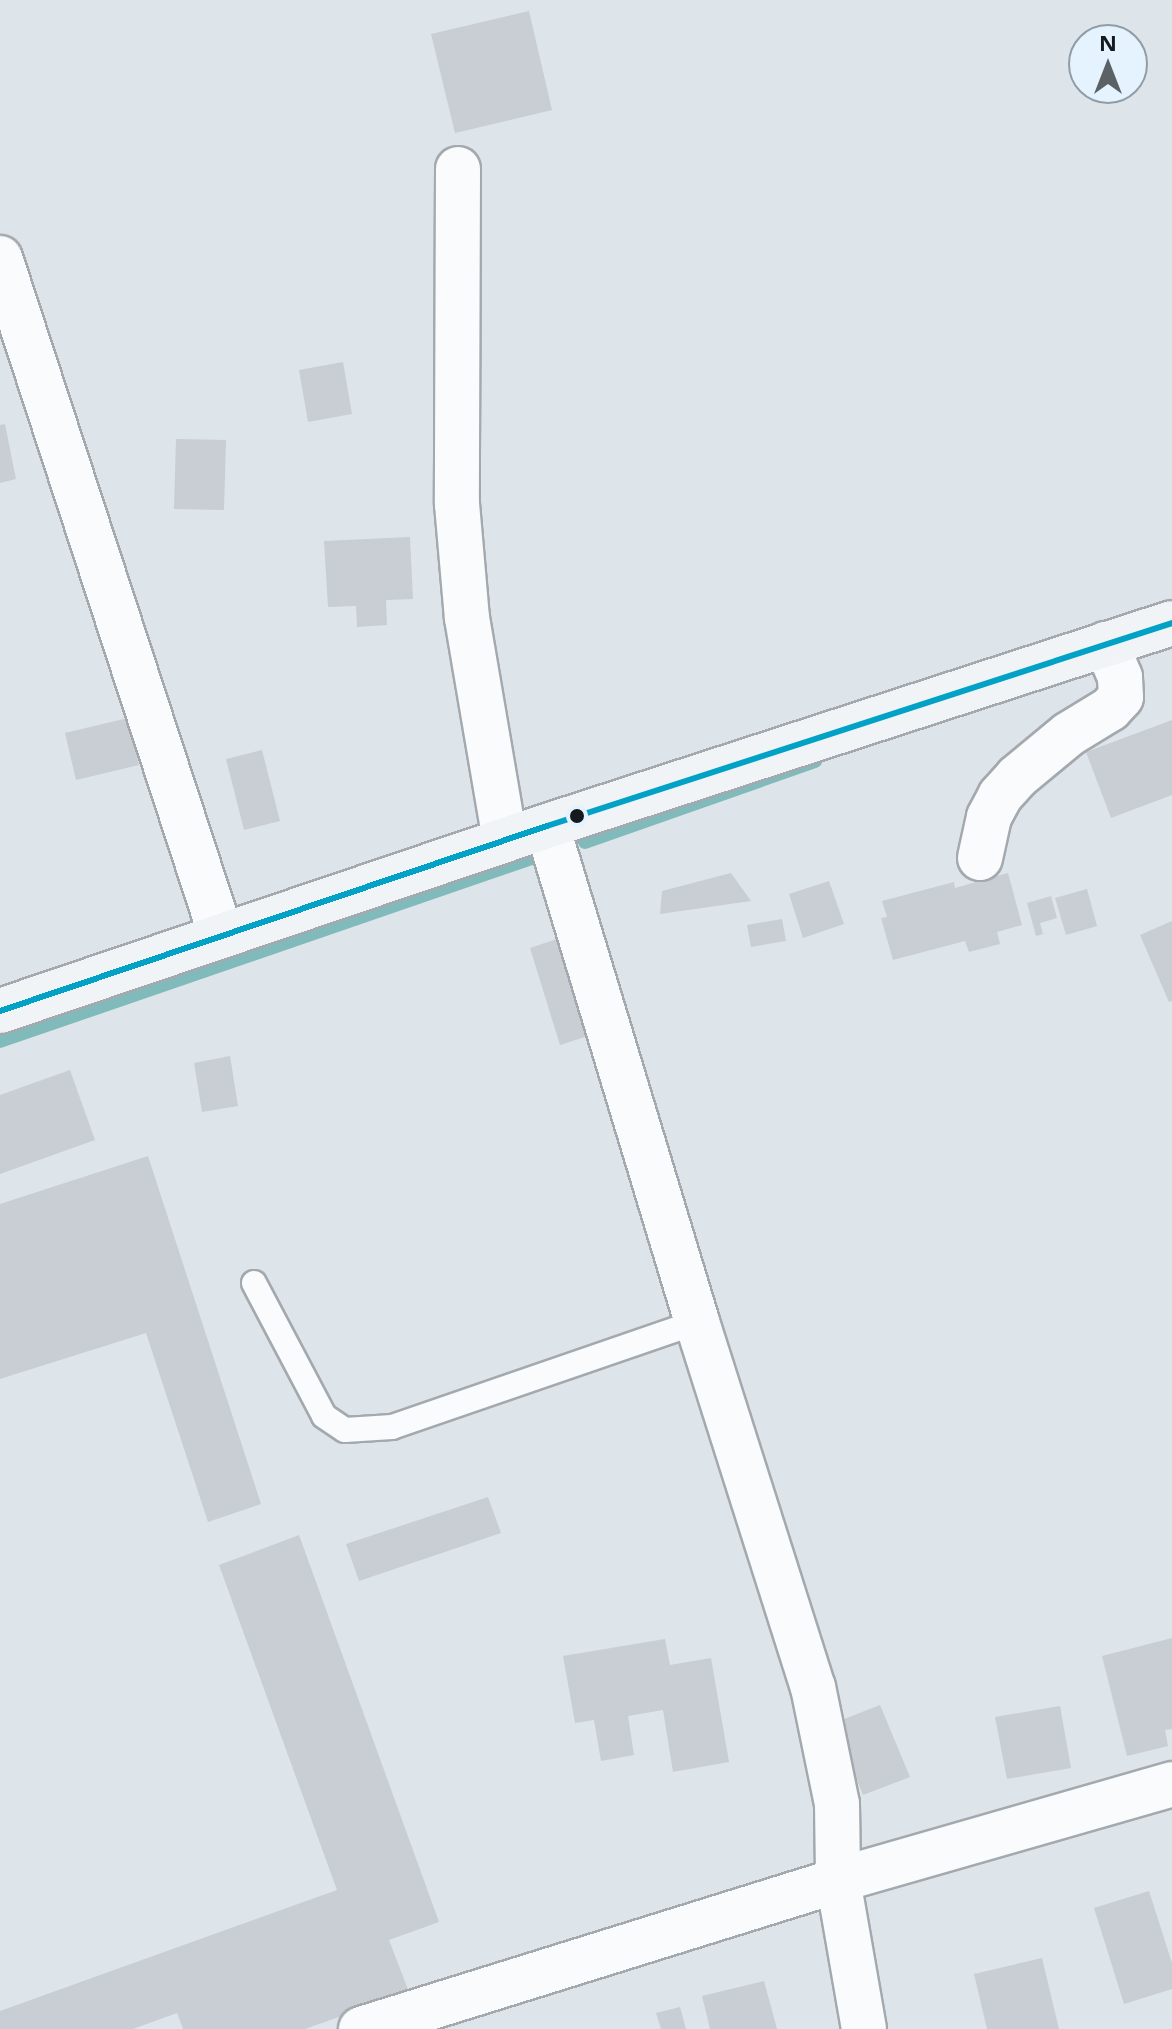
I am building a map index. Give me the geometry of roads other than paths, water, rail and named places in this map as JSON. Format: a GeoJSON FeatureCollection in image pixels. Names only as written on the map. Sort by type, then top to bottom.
{"type":"FeatureCollection","features":[{"type":"Feature","properties":{"kind":"main road"},"geometry":{"type":"LineString","coordinates":[[0,1011],[547,826],[1172,623]]}},
{"type":"Feature","properties":{"kind":"street"},"geometry":{"type":"LineString","coordinates":[[458,169],[457,504],[467,618],[505,840]]}},
{"type":"Feature","properties":{"kind":"street"},"geometry":{"type":"LineString","coordinates":[[0,258],[221,935]]}},
{"type":"Feature","properties":{"kind":"street"},"geometry":{"type":"LineString","coordinates":[[980,858],[989,817],[1000,796],[1017,777],[1069,734],[1110,709],[1121,697],[1120,677],[1106,644]]}},
{"type":"Feature","properties":{"kind":"street"},"geometry":{"type":"LineString","coordinates":[[547,826],[697,1322],[813,1687],[837,1804],[838,1880],[864,2029]]}},
{"type":"Feature","properties":{"kind":"street"},"geometry":{"type":"LineString","coordinates":[[361,2029],[449,2015],[838,1880],[1172,1784]]}},
{"type":"Feature","properties":{"kind":"lane"},"geometry":{"type":"LineString","coordinates":[[254,1283],[324,1416],[345,1430],[392,1427],[697,1322]]}},
{"type":"Feature","properties":{"kind":"waterway"},"geometry":{"type":"LineString","coordinates":[[585,842],[815,761]]}},
{"type":"Feature","properties":{"kind":"waterway"},"geometry":{"type":"LineString","coordinates":[[0,1041],[549,852]]}}]}
